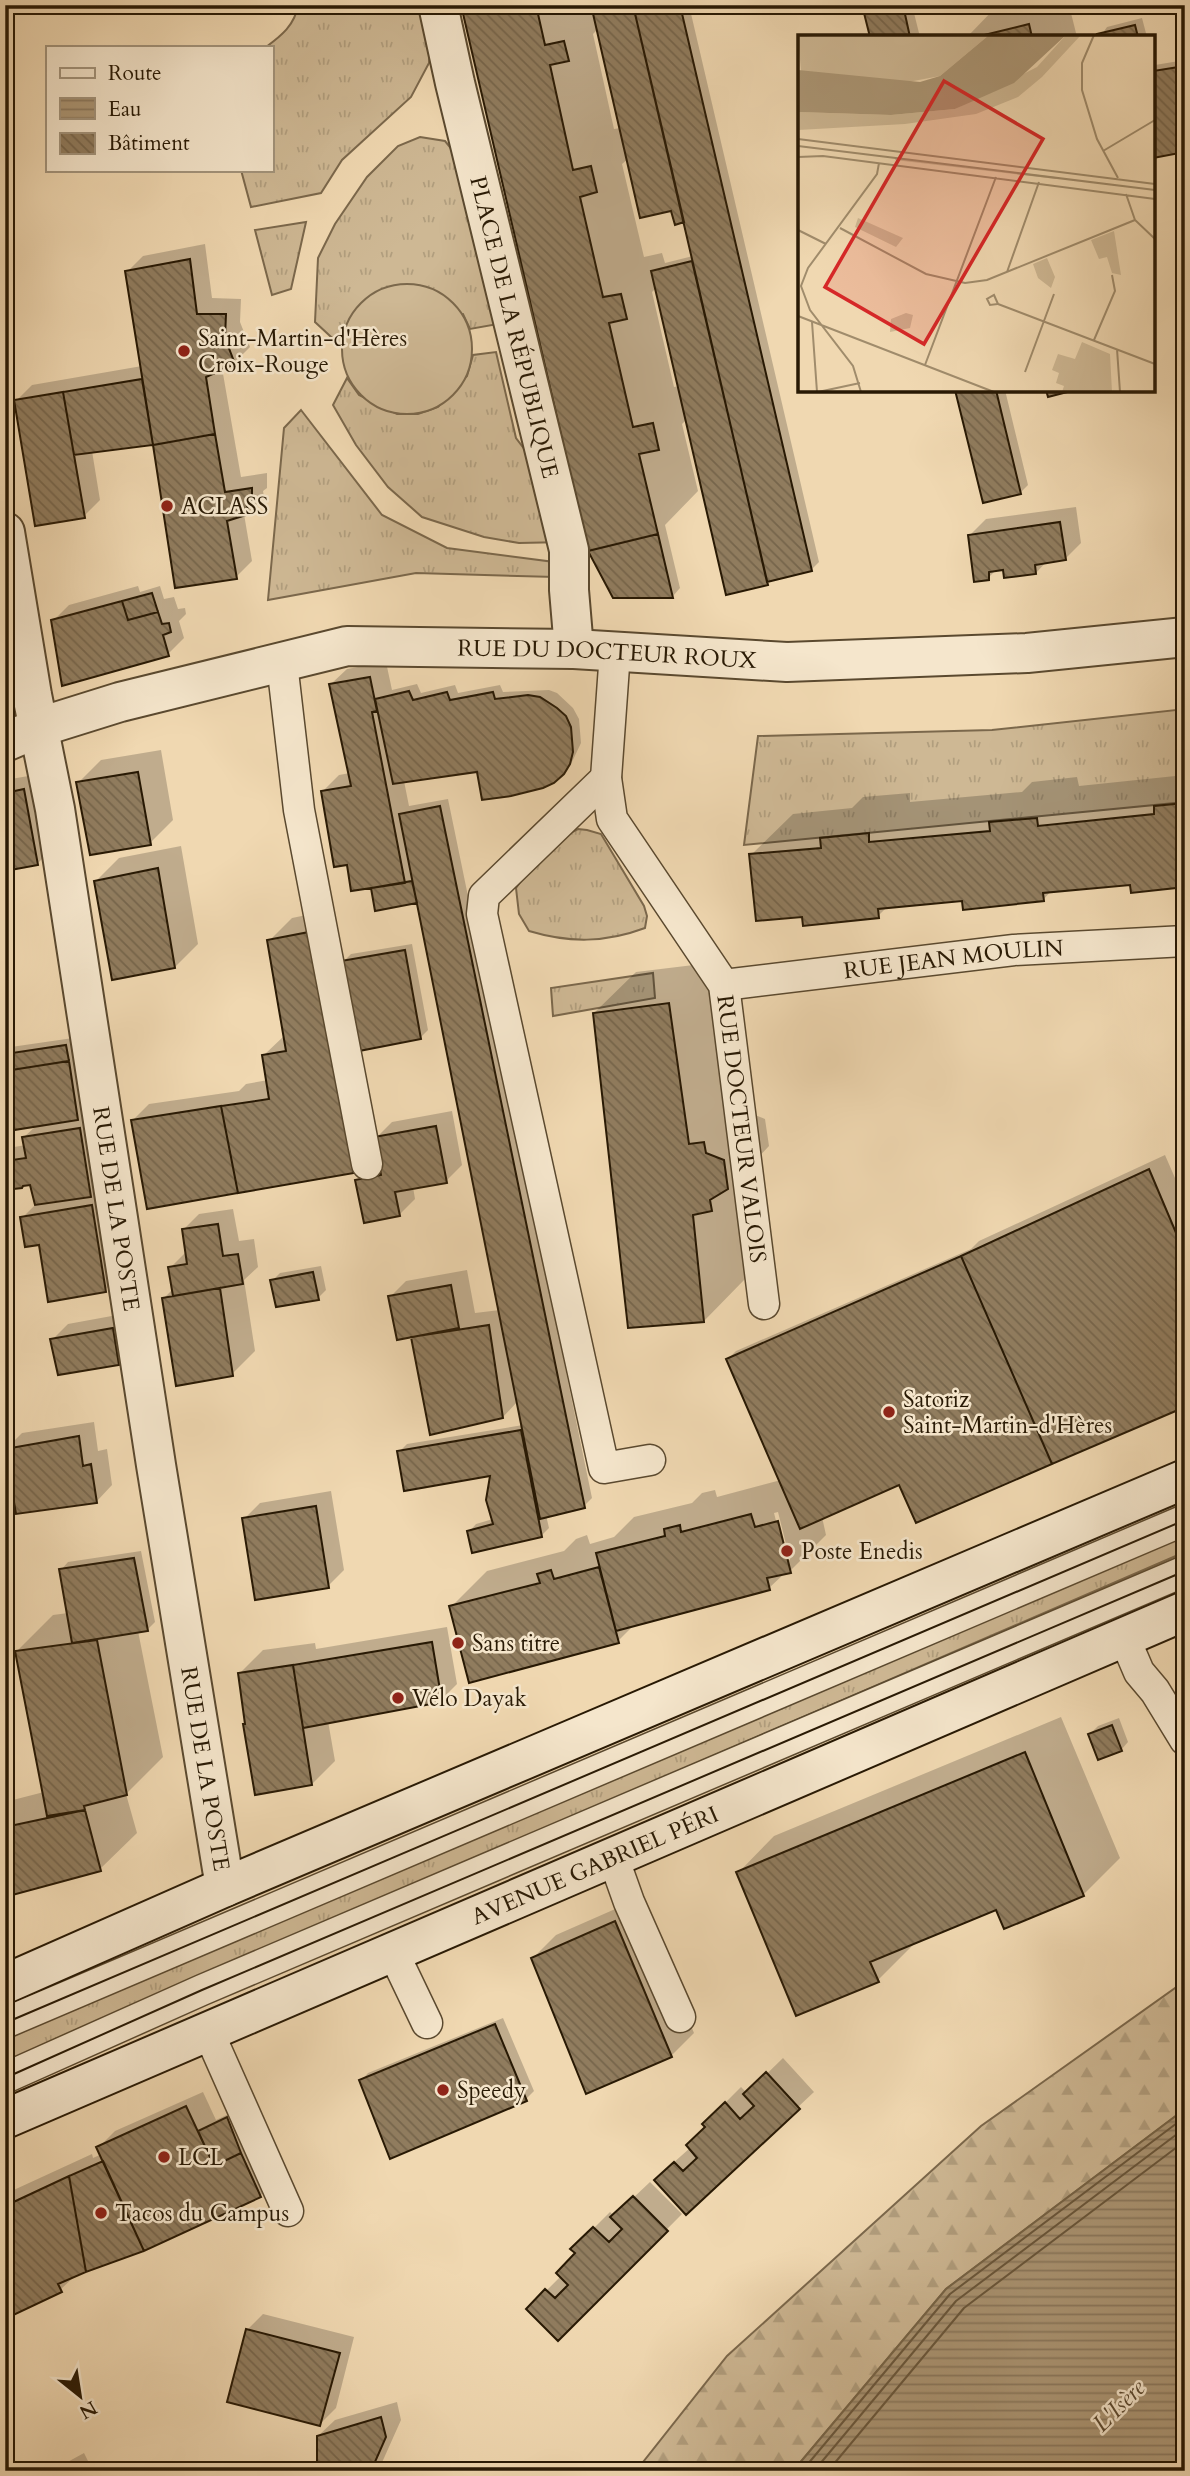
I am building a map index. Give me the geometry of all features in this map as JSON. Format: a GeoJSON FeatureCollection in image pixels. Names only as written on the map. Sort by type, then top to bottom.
{"type":"FeatureCollection","features":[{"type":"Feature","properties":{"kind":"street","name":"PLACE DE LA RÉPUBLIQUE"},"geometry":{"type":"LineString","coordinates":[[438,5],[569,550],[574,649]]}},
{"type":"Feature","properties":{"kind":"street","name":"RUE DE LA POSTE"},"geometry":{"type":"LineString","coordinates":[[5,532],[32,695],[55,810],[225,1887]]}},
{"type":"Feature","properties":{"kind":"street","name":"RUE DU DOCTEUR ROUX"},"geometry":{"type":"LineString","coordinates":[[5,742],[40,727],[120,702],[347,646],[574,649],[787,662],[1027,653],[1185,637]]}},
{"type":"Feature","properties":{"kind":"street"},"geometry":{"type":"LineString","coordinates":[[5,1984],[225,1887],[1185,1479]]}},
{"type":"Feature","properties":{"kind":"street","name":"AVENUE GABRIEL PÉRI"},"geometry":{"type":"LineString","coordinates":[[5,2119],[1185,1611]]}},
{"type":"Feature","properties":{"kind":"lane","name":"RUE DOCTEUR VALOIS"},"geometry":{"type":"LineString","coordinates":[[615,652],[606,778],[612,819],[724,985],[764,1304]]}},
{"type":"Feature","properties":{"kind":"lane"},"geometry":{"type":"LineString","coordinates":[[282,663],[299,810],[367,1164]]}},
{"type":"Feature","properties":{"kind":"lane"},"geometry":{"type":"LineString","coordinates":[[606,778],[484,896],[482,914],[604,1468],[650,1460]]}},
{"type":"Feature","properties":{"kind":"lane","name":"RUE JEAN MOULIN"},"geometry":{"type":"LineString","coordinates":[[724,985],[1014,950],[1185,941]]}},
{"type":"Feature","properties":{"kind":"lane"},"geometry":{"type":"LineString","coordinates":[[5,2024],[1185,1520]]}},
{"type":"Feature","properties":{"kind":"lane","name":"AVENUE GABRIEL PÉRI"},"geometry":{"type":"LineString","coordinates":[[5,2078],[228,1979],[1185,1571]]}},
{"type":"Feature","properties":{"kind":"lane"},"geometry":{"type":"LineString","coordinates":[[1124,1637],[1139,1672],[1156,1691],[1185,1740]]}},
{"type":"Feature","properties":{"kind":"lane"},"geometry":{"type":"LineString","coordinates":[[613,1857],[629,1902],[680,2017]]}},
{"type":"Feature","properties":{"kind":"lane"},"geometry":{"type":"LineString","coordinates":[[393,1952],[427,2023]]}},
{"type":"Feature","properties":{"kind":"lane"},"geometry":{"type":"LineString","coordinates":[[208,2031],[288,2211]]}},
{"type":"Feature","properties":{"kind":"green space"},"geometry":{"type":"Polygon","coordinates":[[[298,5],[433,5],[429,63],[411,97],[342,160],[321,193],[251,207],[242,172],[273,172],[273,46],[267,46],[291,24],[298,5]]]}},
{"type":"Feature","properties":{"kind":"green space"},"geometry":{"type":"Polygon","coordinates":[[[420,137],[445,141],[462,162],[498,324],[470,329],[463,314],[343,334],[342,347],[315,322],[318,258],[335,224],[367,177],[398,146],[420,137]]]}},
{"type":"Feature","properties":{"kind":"green space"},"geometry":{"type":"Polygon","coordinates":[[[306,222],[291,289],[272,295],[255,230],[306,222]]]}},
{"type":"Feature","properties":{"kind":"green space"},"geometry":{"type":"Polygon","coordinates":[[[407,284],[432,289],[453,303],[467,324],[472,349],[467,374],[453,395],[432,409],[407,414],[382,409],[361,395],[347,374],[342,349],[347,324],[361,303],[382,289],[407,284]]]}},
{"type":"Feature","properties":{"kind":"green space"},"geometry":{"type":"Polygon","coordinates":[[[496,352],[516,438],[547,479],[565,542],[519,543],[484,537],[422,517],[388,487],[356,445],[333,405],[347,378],[359,395],[397,414],[418,414],[438,407],[467,376],[473,355],[496,352]]]}},
{"type":"Feature","properties":{"kind":"green space"},"geometry":{"type":"Polygon","coordinates":[[[301,410],[382,515],[447,548],[554,562],[555,577],[416,573],[268,600],[284,428],[301,410]]]}},
{"type":"Feature","properties":{"kind":"green space"},"geometry":{"type":"Polygon","coordinates":[[[1185,709],[1185,802],[744,845],[758,736],[992,730],[1185,709]]]}},
{"type":"Feature","properties":{"kind":"green space"},"geometry":{"type":"Polygon","coordinates":[[[578,829],[601,834],[644,906],[647,916],[645,928],[587,940],[558,938],[529,931],[519,914],[516,888],[547,845],[578,829]]]}},
{"type":"Feature","properties":{"kind":"green space"},"geometry":{"type":"Polygon","coordinates":[[[653,973],[655,998],[553,1016],[551,988],[653,973]]]}},
{"type":"Feature","properties":{"kind":"green space"},"geometry":{"type":"Polygon","coordinates":[[[1185,1528],[1185,1552],[5,2062],[5,2038],[1185,1528]]]}},
{"type":"Feature","properties":{"kind":"green space"},"geometry":{"type":"Polygon","coordinates":[[[1185,1981],[1185,2109],[946,2289],[793,2471],[636,2471],[727,2356],[981,2126],[1185,1981]]]}},
{"type":"Feature","properties":{"kind":"water","name":"L'Isère"},"geometry":{"type":"Polygon","coordinates":[[[1185,2109],[1185,2471],[793,2471],[946,2289],[1185,2109]]]}},
{"type":"Feature","properties":{"kind":"building"},"geometry":{"type":"Polygon","coordinates":[[[461,5],[536,5],[545,45],[564,41],[569,61],[550,65],[573,170],[591,166],[597,192],[580,197],[603,297],[621,294],[627,319],[609,323],[633,427],[653,423],[659,450],[639,454],[658,534],[588,551],[461,5]]]}},
{"type":"Feature","properties":{"kind":"building"},"geometry":{"type":"Polygon","coordinates":[[[591,5],[633,5],[684,222],[675,225],[671,211],[640,218],[591,5]]]}},
{"type":"Feature","properties":{"kind":"building"},"geometry":{"type":"Polygon","coordinates":[[[633,5],[680,5],[812,571],[767,582],[633,5]]]}},
{"type":"Feature","properties":{"kind":"building"},"geometry":{"type":"Polygon","coordinates":[[[862,5],[903,5],[910,35],[870,35],[862,5]]]}},
{"type":"Feature","properties":{"kind":"building"},"geometry":{"type":"Polygon","coordinates":[[[1070,5],[1091,5],[1071,10],[1070,5]]]}},
{"type":"Feature","properties":{"kind":"building"},"geometry":{"type":"Polygon","coordinates":[[[1091,5],[1119,5],[1092,11],[1091,5]]]}},
{"type":"Feature","properties":{"kind":"building"},"geometry":{"type":"Polygon","coordinates":[[[1029,24],[1032,35],[984,35],[1029,24]]]}},
{"type":"Feature","properties":{"kind":"building"},"geometry":{"type":"Polygon","coordinates":[[[1135,25],[1138,35],[1097,35],[1135,25]]]}},
{"type":"Feature","properties":{"kind":"building"},"geometry":{"type":"Polygon","coordinates":[[[1185,66],[1185,152],[1155,158],[1155,71],[1185,66]]]}},
{"type":"Feature","properties":{"kind":"building","name":"Saint-Martin-d'Hères Croix-Rouge"},"geometry":{"type":"Polygon","coordinates":[[[190,259],[197,314],[226,314],[225,338],[235,364],[206,377],[215,434],[153,445],[125,271],[190,259]]]}},
{"type":"Feature","properties":{"kind":"building"},"geometry":{"type":"Polygon","coordinates":[[[692,261],[768,585],[726,595],[651,271],[692,261]]]}},
{"type":"Feature","properties":{"kind":"building"},"geometry":{"type":"Polygon","coordinates":[[[142,379],[153,445],[74,455],[63,392],[142,379]]]}},
{"type":"Feature","properties":{"kind":"building"},"geometry":{"type":"Polygon","coordinates":[[[63,392],[85,518],[35,526],[14,400],[63,392]]]}},
{"type":"Feature","properties":{"kind":"building"},"geometry":{"type":"Polygon","coordinates":[[[955,392],[996,392],[1021,494],[983,503],[955,392]]]}},
{"type":"Feature","properties":{"kind":"building"},"geometry":{"type":"Polygon","coordinates":[[[1047,392],[1067,392],[1048,397],[1047,392]]]}},
{"type":"Feature","properties":{"kind":"building"},"geometry":{"type":"Polygon","coordinates":[[[1185,405],[1185,428],[1178,408],[1185,405]]]}},
{"type":"Feature","properties":{"kind":"building"},"geometry":{"type":"Polygon","coordinates":[[[215,434],[225,492],[252,488],[252,505],[247,506],[249,514],[227,521],[237,579],[175,588],[153,445],[215,434]]]}},
{"type":"Feature","properties":{"kind":"building"},"geometry":{"type":"Polygon","coordinates":[[[1060,522],[1066,560],[1035,565],[1036,574],[1004,578],[1003,570],[989,572],[989,580],[974,582],[968,535],[1060,522]]]}},
{"type":"Feature","properties":{"kind":"building"},"geometry":{"type":"Polygon","coordinates":[[[658,534],[673,598],[613,598],[588,551],[658,534]]]}},
{"type":"Feature","properties":{"kind":"building"},"geometry":{"type":"Polygon","coordinates":[[[152,593],[158,612],[128,620],[122,601],[152,593]]]}},
{"type":"Feature","properties":{"kind":"building"},"geometry":{"type":"Polygon","coordinates":[[[122,601],[128,620],[158,612],[162,624],[169,623],[171,632],[163,635],[169,656],[62,686],[51,620],[122,601]]]}},
{"type":"Feature","properties":{"kind":"building"},"geometry":{"type":"Polygon","coordinates":[[[370,677],[377,711],[372,712],[405,883],[351,891],[347,865],[334,867],[321,791],[351,786],[329,684],[370,677]]]}},
{"type":"Feature","properties":{"kind":"building"},"geometry":{"type":"Polygon","coordinates":[[[409,691],[413,700],[447,692],[450,700],[493,692],[495,699],[528,695],[540,697],[566,716],[571,727],[573,752],[570,764],[554,783],[543,788],[482,800],[477,772],[393,784],[375,699],[409,691]]]}},
{"type":"Feature","properties":{"kind":"building"},"geometry":{"type":"Polygon","coordinates":[[[138,772],[151,845],[90,855],[76,782],[138,772]]]}},
{"type":"Feature","properties":{"kind":"building"},"geometry":{"type":"Polygon","coordinates":[[[24,789],[38,865],[5,871],[5,793],[24,789]]]}},
{"type":"Feature","properties":{"kind":"building"},"geometry":{"type":"Polygon","coordinates":[[[1185,803],[1185,887],[1131,893],[1130,885],[1043,893],[1044,901],[963,910],[962,901],[878,909],[879,918],[803,926],[802,917],[756,921],[749,854],[821,848],[820,838],[869,833],[869,842],[990,831],[989,822],[1037,818],[1038,826],[1154,814],[1154,806],[1185,803]]]}},
{"type":"Feature","properties":{"kind":"building"},"geometry":{"type":"Polygon","coordinates":[[[440,806],[585,1508],[540,1519],[399,814],[440,806]]]}},
{"type":"Feature","properties":{"kind":"building"},"geometry":{"type":"Polygon","coordinates":[[[158,868],[175,968],[112,980],[94,881],[158,868]]]}},
{"type":"Feature","properties":{"kind":"building"},"geometry":{"type":"Polygon","coordinates":[[[412,881],[417,903],[375,911],[371,888],[412,881]]]}},
{"type":"Feature","properties":{"kind":"building"},"geometry":{"type":"Polygon","coordinates":[[[309,932],[354,1173],[238,1193],[221,1106],[269,1099],[262,1055],[286,1051],[267,940],[309,932]]]}},
{"type":"Feature","properties":{"kind":"building"},"geometry":{"type":"Polygon","coordinates":[[[405,950],[421,1039],[359,1051],[341,961],[405,950]]]}},
{"type":"Feature","properties":{"kind":"building"},"geometry":{"type":"Polygon","coordinates":[[[669,1003],[689,1144],[704,1142],[706,1153],[724,1160],[728,1189],[710,1200],[712,1211],[693,1215],[704,1322],[628,1328],[593,1013],[669,1003]]]}},
{"type":"Feature","properties":{"kind":"building"},"geometry":{"type":"Polygon","coordinates":[[[66,1045],[69,1061],[5,1071],[5,1054],[66,1045]]]}},
{"type":"Feature","properties":{"kind":"building"},"geometry":{"type":"Polygon","coordinates":[[[69,1061],[78,1120],[14,1130],[5,1071],[69,1061]]]}},
{"type":"Feature","properties":{"kind":"building"},"geometry":{"type":"Polygon","coordinates":[[[221,1106],[238,1193],[147,1209],[131,1120],[221,1106]]]}},
{"type":"Feature","properties":{"kind":"building"},"geometry":{"type":"Polygon","coordinates":[[[436,1126],[447,1183],[395,1192],[400,1216],[364,1223],[355,1180],[381,1175],[374,1137],[436,1126]]]}},
{"type":"Feature","properties":{"kind":"building"},"geometry":{"type":"Polygon","coordinates":[[[80,1128],[91,1197],[35,1205],[30,1185],[5,1190],[5,1161],[26,1158],[22,1137],[80,1128]]]}},
{"type":"Feature","properties":{"kind":"building"},"geometry":{"type":"Polygon","coordinates":[[[1149,1169],[1185,1254],[1185,1407],[1052,1464],[961,1256],[1149,1169]]]}},
{"type":"Feature","properties":{"kind":"building"},"geometry":{"type":"Polygon","coordinates":[[[92,1205],[106,1292],[48,1302],[39,1245],[25,1247],[20,1217],[92,1205]]]}},
{"type":"Feature","properties":{"kind":"building"},"geometry":{"type":"Polygon","coordinates":[[[218,1224],[223,1256],[238,1254],[243,1284],[173,1296],[168,1267],[187,1264],[182,1229],[218,1224]]]}},
{"type":"Feature","properties":{"kind":"building","name":"Satoriz Saint-Martin-d'Hères"},"geometry":{"type":"Polygon","coordinates":[[[961,1256],[1052,1464],[916,1523],[899,1485],[800,1529],[726,1359],[961,1256]]]}},
{"type":"Feature","properties":{"kind":"building"},"geometry":{"type":"Polygon","coordinates":[[[313,1272],[319,1300],[276,1307],[270,1280],[313,1272]]]}},
{"type":"Feature","properties":{"kind":"building"},"geometry":{"type":"Polygon","coordinates":[[[451,1285],[459,1328],[397,1340],[388,1296],[451,1285]]]}},
{"type":"Feature","properties":{"kind":"building"},"geometry":{"type":"Polygon","coordinates":[[[220,1288],[233,1376],[176,1386],[162,1298],[220,1288]]]}},
{"type":"Feature","properties":{"kind":"building"},"geometry":{"type":"Polygon","coordinates":[[[489,1325],[503,1418],[430,1435],[411,1337],[489,1325]]]}},
{"type":"Feature","properties":{"kind":"building"},"geometry":{"type":"Polygon","coordinates":[[[113,1328],[119,1365],[58,1375],[50,1339],[113,1328]]]}},
{"type":"Feature","properties":{"kind":"building"},"geometry":{"type":"Polygon","coordinates":[[[521,1430],[542,1537],[472,1553],[467,1531],[493,1524],[486,1500],[490,1476],[404,1491],[397,1451],[521,1430]]]}},
{"type":"Feature","properties":{"kind":"building"},"geometry":{"type":"Polygon","coordinates":[[[79,1436],[83,1466],[91,1464],[97,1503],[16,1514],[5,1449],[79,1436]]]}},
{"type":"Feature","properties":{"kind":"building"},"geometry":{"type":"Polygon","coordinates":[[[316,1506],[329,1588],[255,1600],[242,1518],[316,1506]]]}},
{"type":"Feature","properties":{"kind":"building"},"geometry":{"type":"Polygon","coordinates":[[[751,1514],[755,1527],[778,1521],[791,1573],[767,1578],[770,1590],[616,1631],[596,1553],[665,1536],[664,1529],[680,1525],[681,1532],[751,1514]]]}},
{"type":"Feature","properties":{"kind":"building"},"geometry":{"type":"Polygon","coordinates":[[[134,1558],[148,1631],[72,1643],[59,1569],[134,1558]]]}},
{"type":"Feature","properties":{"kind":"building"},"geometry":{"type":"Polygon","coordinates":[[[599,1567],[619,1643],[469,1683],[449,1606],[540,1583],[537,1574],[551,1570],[554,1579],[599,1567]]]}},
{"type":"Feature","properties":{"kind":"building"},"geometry":{"type":"Polygon","coordinates":[[[97,1640],[127,1795],[84,1806],[85,1810],[47,1816],[15,1651],[97,1640]]]}},
{"type":"Feature","properties":{"kind":"building"},"geometry":{"type":"Polygon","coordinates":[[[432,1642],[442,1702],[303,1728],[293,1665],[432,1642]]]}},
{"type":"Feature","properties":{"kind":"building"},"geometry":{"type":"Polygon","coordinates":[[[293,1665],[312,1785],[255,1795],[238,1673],[293,1665]]]}},
{"type":"Feature","properties":{"kind":"building"},"geometry":{"type":"Polygon","coordinates":[[[1112,1725],[1122,1751],[1098,1760],[1088,1734],[1112,1725]]]}},
{"type":"Feature","properties":{"kind":"building"},"geometry":{"type":"Polygon","coordinates":[[[1025,1752],[1084,1896],[1004,1929],[996,1910],[870,1962],[879,1982],[796,2016],[736,1872],[1025,1752]]]}},
{"type":"Feature","properties":{"kind":"building"},"geometry":{"type":"Polygon","coordinates":[[[85,1810],[101,1871],[5,1897],[5,1827],[85,1810]]]}},
{"type":"Feature","properties":{"kind":"building"},"geometry":{"type":"Polygon","coordinates":[[[615,1921],[672,2057],[586,2094],[531,1958],[615,1921]]]}},
{"type":"Feature","properties":{"kind":"building","name":"Speedy"},"geometry":{"type":"Polygon","coordinates":[[[495,2024],[527,2101],[390,2159],[359,2080],[495,2024]]]}},
{"type":"Feature","properties":{"kind":"building"},"geometry":{"type":"Polygon","coordinates":[[[766,2072],[800,2109],[686,2215],[654,2180],[674,2162],[683,2171],[697,2158],[686,2145],[705,2127],[702,2124],[725,2102],[740,2119],[754,2106],[743,2094],[766,2072]]]}},
{"type":"Feature","properties":{"kind":"building"},"geometry":{"type":"Polygon","coordinates":[[[186,2106],[214,2166],[241,2153],[261,2197],[144,2251],[96,2147],[186,2106]]]}},
{"type":"Feature","properties":{"kind":"building"},"geometry":{"type":"Polygon","coordinates":[[[227,2117],[241,2153],[214,2166],[198,2131],[227,2117]]]}},
{"type":"Feature","properties":{"kind":"building","name":"Tacos du Campus"},"geometry":{"type":"Polygon","coordinates":[[[103,2161],[144,2251],[86,2272],[69,2176],[103,2161]]]}},
{"type":"Feature","properties":{"kind":"building"},"geometry":{"type":"Polygon","coordinates":[[[69,2176],[86,2272],[58,2284],[62,2292],[5,2319],[5,2206],[69,2176]]]}},
{"type":"Feature","properties":{"kind":"building"},"geometry":{"type":"Polygon","coordinates":[[[633,2196],[668,2231],[558,2341],[526,2309],[545,2289],[555,2298],[568,2285],[556,2273],[575,2253],[570,2249],[593,2227],[609,2242],[622,2229],[610,2217],[633,2196]]]}},
{"type":"Feature","properties":{"kind":"building"},"geometry":{"type":"Polygon","coordinates":[[[246,2329],[340,2353],[320,2426],[227,2402],[246,2329]]]}},
{"type":"Feature","properties":{"kind":"building"},"geometry":{"type":"Polygon","coordinates":[[[381,2417],[386,2437],[371,2471],[335,2471],[317,2462],[317,2436],[381,2417]]]}},
{"type":"Feature","properties":{"kind":"tram line"},"geometry":{"type":"LineString","coordinates":[[5,2023],[1185,1520]]}},
{"type":"Feature","properties":{"kind":"tram line"},"geometry":{"type":"LineString","coordinates":[[5,2078],[202,1990],[1185,1571]]}},
{"type":"Feature","properties":{"kind":"place","name":"Saint-Martin-d'Hères Croix-Rouge"},"geometry":{"type":"Point","coordinates":[184,351]}},
{"type":"Feature","properties":{"kind":"place","name":"ACLASS"},"geometry":{"type":"Point","coordinates":[167,506]}},
{"type":"Feature","properties":{"kind":"place","name":"Satoriz Saint-Martin-d'Hères"},"geometry":{"type":"Point","coordinates":[889,1412]}},
{"type":"Feature","properties":{"kind":"place","name":"Poste Enedis"},"geometry":{"type":"Point","coordinates":[787,1551]}},
{"type":"Feature","properties":{"kind":"place","name":"Sans titre"},"geometry":{"type":"Point","coordinates":[458,1643]}},
{"type":"Feature","properties":{"kind":"place","name":"Vélo Dayak"},"geometry":{"type":"Point","coordinates":[398,1698]}},
{"type":"Feature","properties":{"kind":"place","name":"Speedy"},"geometry":{"type":"Point","coordinates":[443,2090]}},
{"type":"Feature","properties":{"kind":"place","name":"LCL"},"geometry":{"type":"Point","coordinates":[164,2157]}},
{"type":"Feature","properties":{"kind":"place","name":"Tacos du Campus"},"geometry":{"type":"Point","coordinates":[101,2213]}}]}
